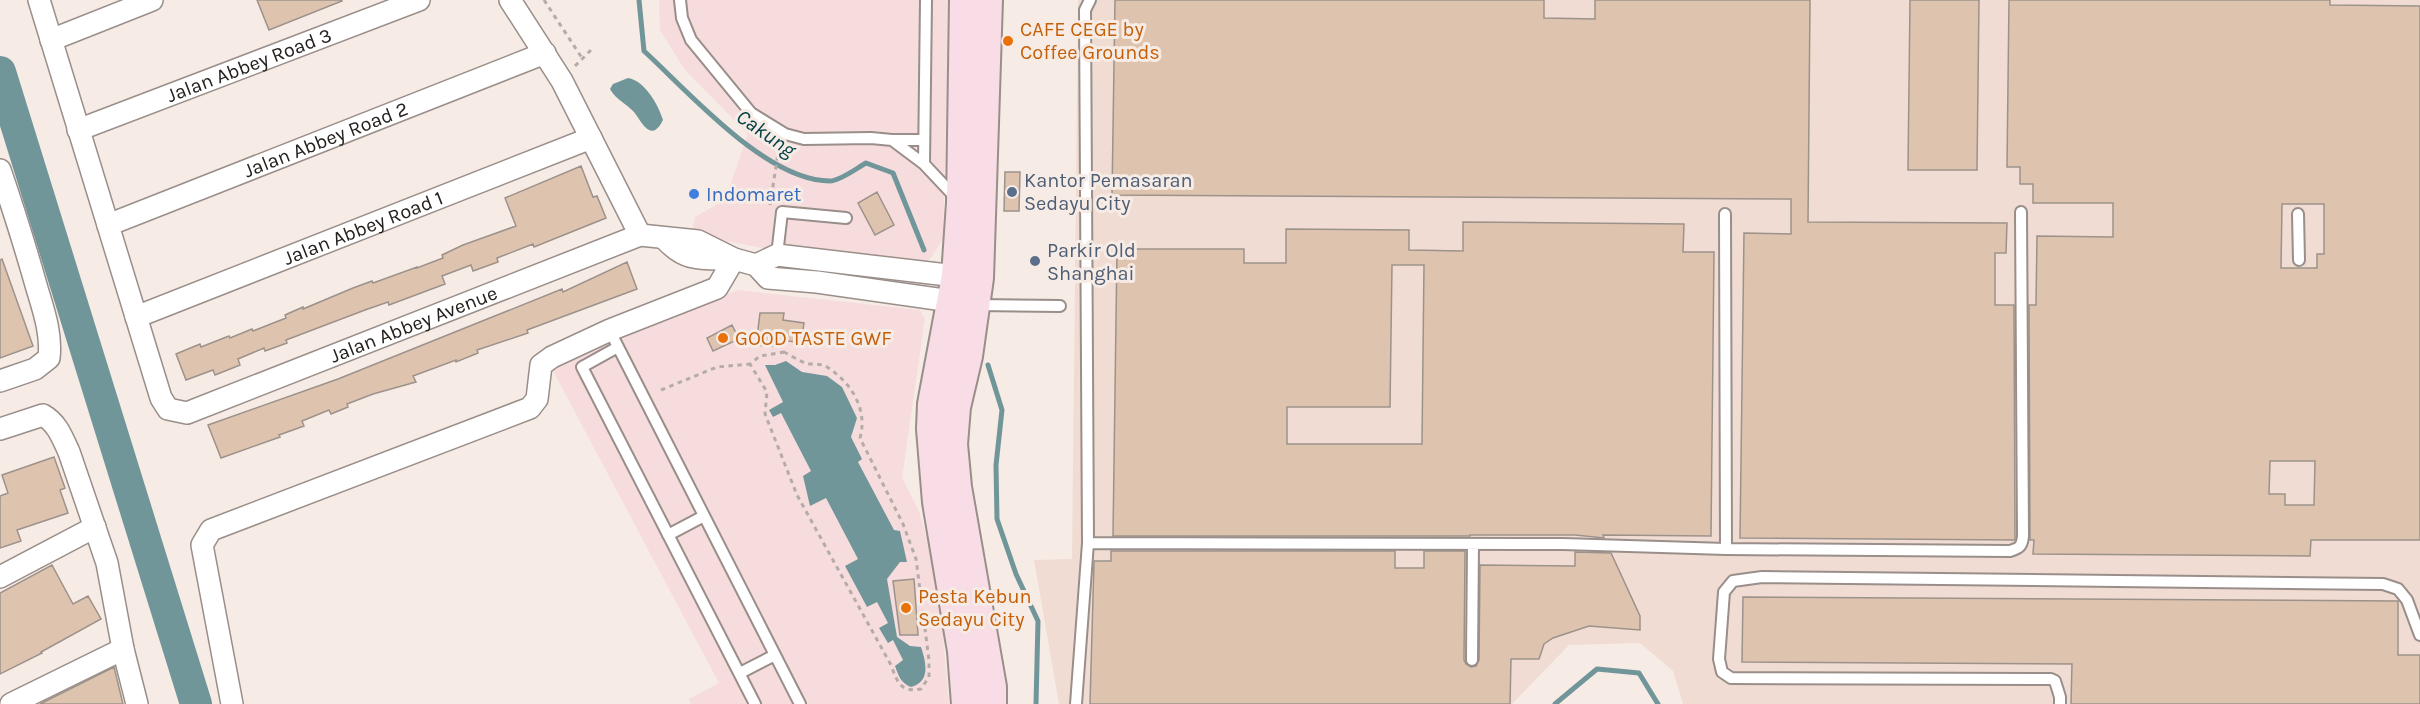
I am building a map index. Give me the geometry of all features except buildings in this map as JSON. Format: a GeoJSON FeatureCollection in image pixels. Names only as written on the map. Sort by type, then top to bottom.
{"type":"FeatureCollection","features":[{"type":"Feature","properties":{"kind":"street"},"geometry":{"type":"LineString","coordinates":[[39,0],[136,317]]}},
{"type":"Feature","properties":{"kind":"street"},"geometry":{"type":"LineString","coordinates":[[51,40],[152,0]]}},
{"type":"Feature","properties":{"kind":"street","name":"Jalan Abbey Road 3"},"geometry":{"type":"LineString","coordinates":[[78,130],[419,0]]}},
{"type":"Feature","properties":{"kind":"street"},"geometry":{"type":"LineString","coordinates":[[510,0],[562,81],[640,235],[698,241],[734,259],[756,265],[768,278],[965,290]]}},
{"type":"Feature","properties":{"kind":"street"},"geometry":{"type":"LineString","coordinates":[[964,0],[961,203],[968,356],[956,407],[953,444],[957,487],[992,687],[992,704]]}},
{"type":"Feature","properties":{"kind":"street"},"geometry":{"type":"LineString","coordinates":[[966,704],[962,651],[937,502],[931,429],[932,404],[965,290],[988,0]]}},
{"type":"Feature","properties":{"kind":"street","name":"Jalan Abbey Road 2"},"geometry":{"type":"LineString","coordinates":[[108,225],[544,52]]}},
{"type":"Feature","properties":{"kind":"street","name":"Jalan Abbey Road 1"},"geometry":{"type":"LineString","coordinates":[[136,317],[591,138]]}},
{"type":"Feature","properties":{"kind":"street"},"geometry":{"type":"LineString","coordinates":[[0,170],[29,260],[51,346],[49,358],[35,369],[0,381]]}},
{"type":"Feature","properties":{"kind":"street","name":"Jalan Abbey Avenue"},"geometry":{"type":"LineString","coordinates":[[136,317],[161,398],[168,409],[187,412],[640,235]]}},
{"type":"Feature","properties":{"kind":"street"},"geometry":{"type":"LineString","coordinates":[[756,265],[777,255],[965,290]]}},
{"type":"Feature","properties":{"kind":"street"},"geometry":{"type":"LineString","coordinates":[[232,704],[202,545],[211,530],[530,408],[537,399],[541,365],[552,357],[614,338],[717,288],[734,259]]}},
{"type":"Feature","properties":{"kind":"street"},"geometry":{"type":"LineString","coordinates":[[0,429],[43,415],[52,420],[69,452],[107,563],[123,649],[137,704]]}},
{"type":"Feature","properties":{"kind":"street"},"geometry":{"type":"LineString","coordinates":[[0,577],[95,526]]}},
{"type":"Feature","properties":{"kind":"street"},"geometry":{"type":"LineString","coordinates":[[10,704],[123,649]]}},
{"type":"Feature","properties":{"kind":"lane"},"geometry":{"type":"LineString","coordinates":[[680,0],[682,18],[691,40],[751,113],[784,134],[804,139],[924,140]]}},
{"type":"Feature","properties":{"kind":"lane"},"geometry":{"type":"LineString","coordinates":[[924,164],[926,0]]}},
{"type":"Feature","properties":{"kind":"lane"},"geometry":{"type":"LineString","coordinates":[[1076,704],[1088,543],[1085,10],[1090,0]]}},
{"type":"Feature","properties":{"kind":"lane"},"geometry":{"type":"LineString","coordinates":[[892,140],[924,164],[961,203]]}},
{"type":"Feature","properties":{"kind":"lane"},"geometry":{"type":"LineString","coordinates":[[777,255],[783,212],[846,218]]}},
{"type":"Feature","properties":{"kind":"lane"},"geometry":{"type":"LineString","coordinates":[[1088,543],[1473,544],[2010,551],[2019,548],[2023,536],[2021,212]]}},
{"type":"Feature","properties":{"kind":"lane"},"geometry":{"type":"LineString","coordinates":[[1725,214],[1726,549]]}},
{"type":"Feature","properties":{"kind":"lane"},"geometry":{"type":"LineString","coordinates":[[2298,214],[2299,260]]}},
{"type":"Feature","properties":{"kind":"lane"},"geometry":{"type":"LineString","coordinates":[[965,290],[1060,306]]}},
{"type":"Feature","properties":{"kind":"lane"},"geometry":{"type":"LineString","coordinates":[[755,704],[582,367],[614,338],[800,704]]}},
{"type":"Feature","properties":{"kind":"lane"},"geometry":{"type":"LineString","coordinates":[[668,535],[704,516]]}},
{"type":"Feature","properties":{"kind":"lane"},"geometry":{"type":"LineString","coordinates":[[1472,660],[1473,544]]}},
{"type":"Feature","properties":{"kind":"lane"},"geometry":{"type":"LineString","coordinates":[[2060,704],[2055,681],[2051,679],[1731,678],[1722,672],[1719,659],[1724,592],[1733,581],[1762,577],[2383,584],[2398,589],[2407,600],[2420,634]]}},
{"type":"Feature","properties":{"kind":"lane"},"geometry":{"type":"LineString","coordinates":[[740,673],[775,655]]}},
{"type":"Feature","properties":{"kind":"path"},"geometry":{"type":"LineString","coordinates":[[544,0],[582,58]]}},
{"type":"Feature","properties":{"kind":"path"},"geometry":{"type":"LineString","coordinates":[[562,81],[594,47]]}},
{"type":"Feature","properties":{"kind":"path"},"geometry":{"type":"LineString","coordinates":[[773,177],[778,147]]}},
{"type":"Feature","properties":{"kind":"path"},"geometry":{"type":"LineString","coordinates":[[661,390],[717,367],[750,363],[760,356],[784,352],[804,363],[826,366],[847,383],[862,410],[864,424],[860,438],[903,524],[916,559],[929,660],[929,678],[921,689],[911,691],[901,686],[896,679],[891,665],[797,495],[765,414],[767,392],[750,363]]}},
{"type":"Feature","properties":{"kind":"shaded area"},"geometry":{"type":"Polygon","coordinates":[[[659,0],[949,0],[943,239],[931,258],[916,265],[762,248],[691,234],[695,217],[725,200],[748,134],[685,70],[660,30],[659,0]]]}},
{"type":"Feature","properties":{"kind":"shaded area"},"geometry":{"type":"Polygon","coordinates":[[[1078,0],[2420,0],[2420,704],[1683,704],[1673,671],[1640,643],[1569,645],[1512,704],[1059,704],[1034,560],[1072,559],[1078,0]]]}},
{"type":"Feature","properties":{"kind":"shaded area"},"geometry":{"type":"Polygon","coordinates":[[[738,290],[920,310],[925,318],[902,478],[919,511],[928,542],[942,626],[949,704],[691,704],[689,699],[719,683],[551,367],[738,290]]]}},
{"type":"Feature","properties":{"kind":"water"},"geometry":{"type":"Polygon","coordinates":[[[628,78],[645,88],[658,107],[663,120],[655,130],[647,129],[634,112],[610,89],[613,84],[628,78]]]}},
{"type":"Feature","properties":{"kind":"water"},"geometry":{"type":"Polygon","coordinates":[[[786,361],[802,372],[827,376],[842,387],[857,418],[851,437],[862,459],[858,462],[894,530],[900,531],[907,562],[900,562],[887,579],[897,637],[910,646],[921,647],[924,659],[925,671],[922,681],[911,687],[903,681],[896,670],[895,666],[903,660],[893,640],[888,643],[879,628],[888,623],[877,602],[867,607],[845,566],[858,559],[826,498],[810,506],[803,476],[811,471],[781,413],[773,417],[769,410],[783,402],[765,365],[775,365],[786,361]]]}},
{"type":"Feature","properties":{"kind":"waterway","name":"Cakung"},"geometry":{"type":"LineString","coordinates":[[639,0],[644,51],[706,110],[755,151],[805,177],[830,181],[843,177],[866,163],[893,173],[924,250]]}},
{"type":"Feature","properties":{"kind":"waterway"},"geometry":{"type":"LineString","coordinates":[[0,72],[196,704]]}},
{"type":"Feature","properties":{"kind":"waterway","name":"Cakung"},"geometry":{"type":"LineString","coordinates":[[988,365],[1002,410],[996,465],[997,519],[1016,574],[1038,621],[1036,704]]}},
{"type":"Feature","properties":{"kind":"waterway","name":"Cakung"},"geometry":{"type":"LineString","coordinates":[[1555,704],[1597,669],[1639,673],[1658,704]]}},
{"type":"Feature","properties":{"kind":"place","name":"CAFE CEGE by Coffee Grounds"},"geometry":{"type":"Point","coordinates":[1008,41]}},
{"type":"Feature","properties":{"kind":"place","name":"Kantor Pemasaran Sedayu City"},"geometry":{"type":"Point","coordinates":[1012,192]}},
{"type":"Feature","properties":{"kind":"place","name":"Indomaret"},"geometry":{"type":"Point","coordinates":[694,194]}},
{"type":"Feature","properties":{"kind":"place","name":"Parkir Old Shanghai"},"geometry":{"type":"Point","coordinates":[1035,261]}},
{"type":"Feature","properties":{"kind":"place","name":"GOOD TASTE GWF"},"geometry":{"type":"Point","coordinates":[723,338]}},
{"type":"Feature","properties":{"kind":"place","name":"Pesta Kebun Sedayu City"},"geometry":{"type":"Point","coordinates":[906,608]}}]}
